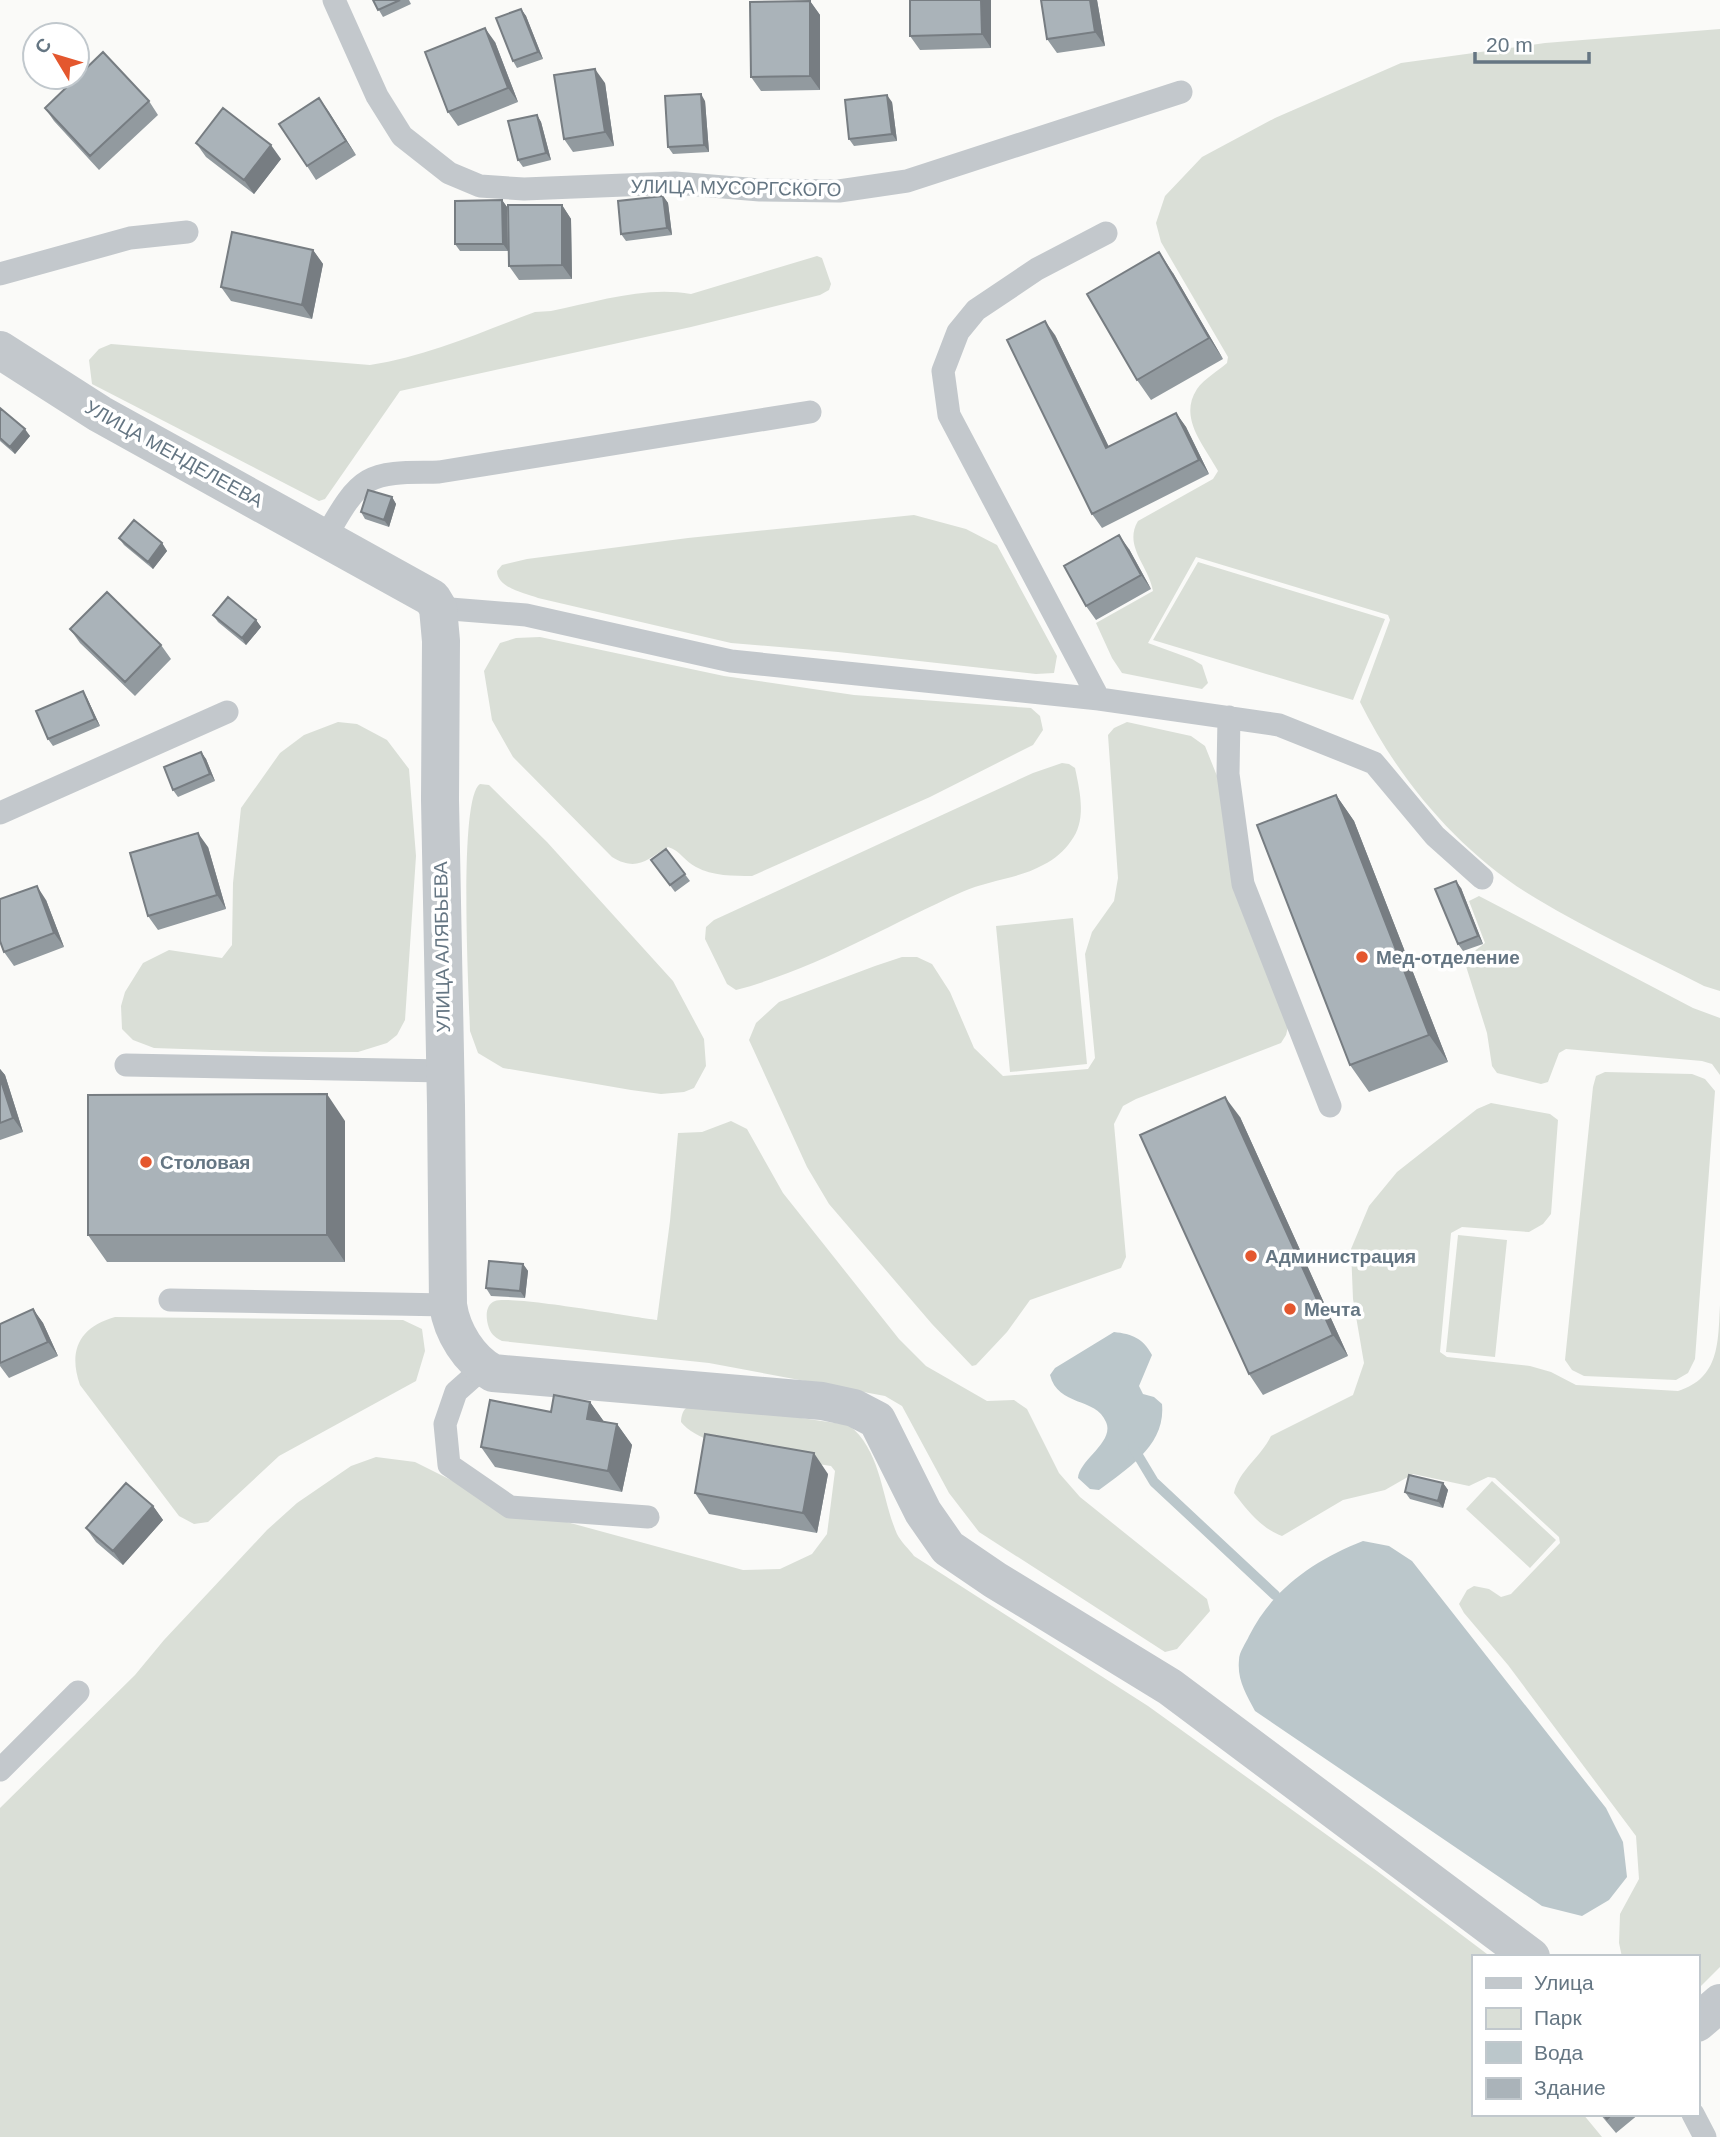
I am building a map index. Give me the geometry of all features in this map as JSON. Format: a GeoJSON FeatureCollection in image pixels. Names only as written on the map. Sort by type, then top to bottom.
{"type":"FeatureCollection","features":[{"type":"Feature","properties":{"kind":"street","name":"УЛИЦА МЕНДЕЛЕЕВА"},"geometry":{"type":"LineString","coordinates":[[0,350],[100,414],[338,546]]}},
{"type":"Feature","properties":{"kind":"street"},"geometry":{"type":"LineString","coordinates":[[338,546],[432,598],[438,608]]}},
{"type":"Feature","properties":{"kind":"street","name":"УЛИЦА АЛЯБЬЕВА"},"geometry":{"type":"LineString","coordinates":[[438,608],[441,640],[440,800],[448,1305],[458,1335],[471,1355],[488,1370]]}},
{"type":"Feature","properties":{"kind":"street"},"geometry":{"type":"LineString","coordinates":[[488,1370],[822,1401],[853,1408],[877,1420],[923,1512],[948,1548],[995,1580],[1170,1687],[1528,1955]]}},
{"type":"Feature","properties":{"kind":"street"},"geometry":{"type":"LineString","coordinates":[[1699,2021],[1720,2003]]}},
{"type":"Feature","properties":{"kind":"lane","name":"УЛИЦА МУСОРГСКОГО"},"geometry":{"type":"LineString","coordinates":[[334,0],[377,96],[402,136],[449,173],[480,186],[524,189],[675,183],[760,190],[839,191],[907,181],[1181,92]]}},
{"type":"Feature","properties":{"kind":"lane"},"geometry":{"type":"LineString","coordinates":[[0,274],[130,238],[187,232]]}},
{"type":"Feature","properties":{"kind":"lane"},"geometry":{"type":"LineString","coordinates":[[1099,699],[949,415],[943,371],[958,332],[976,310],[1037,269],[1106,233]]}},
{"type":"Feature","properties":{"kind":"lane"},"geometry":{"type":"LineString","coordinates":[[338,546],[354,494],[367,481],[383,476],[439,472],[810,412]]}},
{"type":"Feature","properties":{"kind":"lane"},"geometry":{"type":"LineString","coordinates":[[438,608],[526,615],[731,661],[1099,699],[1279,724],[1374,763],[1435,836],[1482,878]]}},
{"type":"Feature","properties":{"kind":"lane"},"geometry":{"type":"LineString","coordinates":[[0,813],[227,712]]}},
{"type":"Feature","properties":{"kind":"lane"},"geometry":{"type":"LineString","coordinates":[[1229,717],[1228,774],[1243,884],[1330,1106]]}},
{"type":"Feature","properties":{"kind":"lane"},"geometry":{"type":"LineString","coordinates":[[126,1065],[445,1071]]}},
{"type":"Feature","properties":{"kind":"lane"},"geometry":{"type":"LineString","coordinates":[[170,1300],[448,1305]]}},
{"type":"Feature","properties":{"kind":"lane"},"geometry":{"type":"LineString","coordinates":[[488,1370],[456,1392],[445,1424],[449,1465],[510,1507],[648,1517]]}},
{"type":"Feature","properties":{"kind":"lane"},"geometry":{"type":"LineString","coordinates":[[0,1770],[78,1692]]}},
{"type":"Feature","properties":{"kind":"lane"},"geometry":{"type":"LineString","coordinates":[[1694,2116],[1705,2137]]}},
{"type":"Feature","properties":{"kind":"green space"},"geometry":{"type":"Polygon","coordinates":[[[1720,29],[1720,991],[1704,986],[1619,944],[1537,899],[1483,860],[1435,813],[1393,760],[1360,702],[1390,620],[1388,615],[1196,557],[1148,643],[1202,665],[1208,683],[1202,689],[1122,673],[1096,623],[1153,591],[1133,539],[1138,521],[1213,479],[1218,471],[1195,431],[1190,410],[1197,389],[1227,363],[1228,357],[1161,242],[1156,223],[1165,196],[1202,157],[1275,118],[1401,63],[1545,43],[1720,29]]]}},
{"type":"Feature","properties":{"kind":"green space"},"geometry":{"type":"Polygon","coordinates":[[[817,256],[822,258],[831,284],[829,290],[820,295],[691,327],[400,391],[325,499],[319,501],[92,384],[89,360],[99,349],[111,344],[370,365],[433,350],[535,312],[638,293],[691,294],[817,256]]]}},
{"type":"Feature","properties":{"kind":"green space"},"geometry":{"type":"Polygon","coordinates":[[[914,515],[966,529],[997,545],[1057,656],[1054,673],[1036,674],[731,643],[538,598],[507,586],[498,577],[497,571],[502,565],[527,559],[688,538],[914,515]]]}},
{"type":"Feature","properties":{"kind":"green space"},"geometry":{"type":"Polygon","coordinates":[[[1198,562],[1385,619],[1353,700],[1153,640],[1198,562]]]}},
{"type":"Feature","properties":{"kind":"green space"},"geometry":{"type":"Polygon","coordinates":[[[540,637],[724,676],[854,695],[1031,708],[1040,716],[1043,730],[1033,745],[930,797],[752,876],[723,875],[702,870],[668,847],[647,860],[628,864],[612,857],[513,757],[492,720],[484,671],[500,643],[516,638],[540,637]]]}},
{"type":"Feature","properties":{"kind":"green space"},"geometry":{"type":"Polygon","coordinates":[[[338,722],[357,724],[387,740],[409,769],[416,856],[405,1020],[397,1035],[387,1043],[358,1052],[154,1048],[133,1040],[122,1029],[121,1006],[125,992],[143,963],[169,950],[222,958],[232,945],[233,883],[241,808],[280,753],[304,735],[338,722]]]}},
{"type":"Feature","properties":{"kind":"green space"},"geometry":{"type":"Polygon","coordinates":[[[1127,722],[1191,736],[1205,746],[1217,776],[1289,1023],[1281,1043],[1123,1106],[1114,1124],[1126,1257],[1121,1268],[1030,1300],[1007,1332],[972,1366],[932,1324],[829,1204],[807,1167],[749,1040],[756,1023],[779,1002],[902,957],[917,957],[932,964],[950,992],[974,1048],[1003,1076],[1088,1069],[1095,1058],[1085,954],[1092,932],[1114,901],[1118,878],[1108,735],[1114,728],[1127,722]]]}},
{"type":"Feature","properties":{"kind":"green space"},"geometry":{"type":"Polygon","coordinates":[[[1062,763],[1075,768],[1081,815],[1071,841],[1051,860],[1033,870],[962,892],[795,970],[736,990],[727,984],[705,939],[706,927],[714,920],[1033,773],[1062,763]]]}},
{"type":"Feature","properties":{"kind":"green space"},"geometry":{"type":"Polygon","coordinates":[[[480,784],[489,785],[547,842],[673,981],[704,1039],[706,1066],[694,1088],[684,1092],[661,1094],[631,1090],[503,1068],[478,1053],[470,1031],[466,900],[469,824],[473,797],[480,784]]]}},
{"type":"Feature","properties":{"kind":"green space"},"geometry":{"type":"Polygon","coordinates":[[[1479,896],[1693,1008],[1720,1018],[1720,1075],[1712,1064],[1702,1061],[1566,1049],[1559,1053],[1548,1082],[1541,1084],[1497,1073],[1492,1066],[1487,1033],[1465,963],[1468,956],[1485,943],[1469,901],[1479,896]]]}},
{"type":"Feature","properties":{"kind":"green space"},"geometry":{"type":"Polygon","coordinates":[[[1073,918],[1087,1064],[1010,1072],[996,926],[1073,918]]]}},
{"type":"Feature","properties":{"kind":"green space"},"geometry":{"type":"Polygon","coordinates":[[[1605,1072],[1692,1074],[1705,1079],[1715,1091],[1695,1359],[1688,1373],[1676,1380],[1584,1376],[1572,1370],[1565,1360],[1593,1087],[1596,1076],[1605,1072]]]}},
{"type":"Feature","properties":{"kind":"green space"},"geometry":{"type":"Polygon","coordinates":[[[1491,1103],[1550,1114],[1558,1120],[1551,1214],[1543,1224],[1529,1232],[1462,1227],[1451,1233],[1440,1352],[1447,1357],[1530,1366],[1551,1372],[1576,1385],[1678,1391],[1692,1385],[1709,1368],[1717,1345],[1720,1305],[1720,1967],[1699,1988],[1699,1955],[1622,1955],[1619,1943],[1620,1914],[1639,1879],[1636,1836],[1459,1604],[1467,1590],[1474,1586],[1489,1589],[1501,1597],[1511,1594],[1560,1543],[1559,1537],[1495,1478],[1488,1477],[1469,1486],[1413,1474],[1385,1490],[1343,1500],[1282,1536],[1261,1524],[1234,1493],[1240,1477],[1271,1436],[1353,1395],[1364,1363],[1353,1299],[1351,1249],[1369,1206],[1397,1172],[1477,1109],[1491,1103]]]}},
{"type":"Feature","properties":{"kind":"green space"},"geometry":{"type":"Polygon","coordinates":[[[731,1121],[747,1129],[783,1193],[899,1339],[926,1366],[987,1401],[1014,1400],[1027,1409],[1059,1473],[1080,1497],[1207,1599],[1210,1611],[1177,1649],[1165,1652],[979,1532],[949,1493],[902,1406],[885,1396],[709,1363],[502,1341],[493,1334],[487,1322],[488,1308],[495,1301],[505,1300],[657,1320],[678,1133],[702,1132],[731,1121]]]}},
{"type":"Feature","properties":{"kind":"green space"},"geometry":{"type":"Polygon","coordinates":[[[1458,1235],[1507,1240],[1495,1357],[1446,1352],[1458,1235]]]}},
{"type":"Feature","properties":{"kind":"green space"},"geometry":{"type":"Polygon","coordinates":[[[115,1317],[403,1320],[422,1329],[425,1351],[416,1381],[279,1456],[208,1522],[194,1524],[179,1516],[80,1385],[75,1361],[80,1342],[93,1327],[115,1317]]]}},
{"type":"Feature","properties":{"kind":"green space"},"geometry":{"type":"Polygon","coordinates":[[[699,1403],[849,1425],[868,1448],[897,1534],[914,1556],[1148,1706],[1488,1955],[1472,1955],[1472,2116],[1585,2116],[1602,2137],[0,2137],[0,1808],[135,1675],[164,1640],[267,1530],[297,1503],[351,1466],[376,1457],[415,1462],[497,1503],[743,1570],[780,1569],[812,1554],[827,1534],[835,1471],[831,1466],[751,1453],[709,1440],[681,1422],[682,1414],[691,1405],[699,1403]]]}},
{"type":"Feature","properties":{"kind":"green space"},"geometry":{"type":"Polygon","coordinates":[[[1492,1481],[1556,1540],[1530,1568],[1466,1509],[1492,1481]]]}},
{"type":"Feature","properties":{"kind":"water"},"geometry":{"type":"Polygon","coordinates":[[[1114,1332],[1136,1338],[1152,1355],[1139,1386],[1143,1394],[1154,1397],[1162,1404],[1162,1419],[1151,1443],[1133,1464],[1099,1490],[1090,1489],[1078,1478],[1084,1464],[1106,1437],[1106,1422],[1094,1409],[1061,1392],[1050,1375],[1055,1368],[1114,1332]]]}},
{"type":"Feature","properties":{"kind":"water"},"geometry":{"type":"Polygon","coordinates":[[[1363,1541],[1389,1546],[1412,1561],[1606,1808],[1623,1842],[1627,1877],[1609,1900],[1582,1916],[1542,1906],[1255,1711],[1245,1693],[1239,1660],[1241,1651],[1259,1619],[1270,1604],[1297,1578],[1328,1557],[1363,1541]]]}},
{"type":"Feature","properties":{"kind":"building"},"geometry":{"type":"Polygon","coordinates":[[[373,0],[400,0],[378,10],[373,0]]]}},
{"type":"Feature","properties":{"kind":"building"},"geometry":{"type":"Polygon","coordinates":[[[910,0],[981,0],[982,34],[910,36],[910,0]]]}},
{"type":"Feature","properties":{"kind":"building"},"geometry":{"type":"Polygon","coordinates":[[[1041,0],[1090,0],[1095,32],[1047,39],[1041,0]]]}},
{"type":"Feature","properties":{"kind":"building"},"geometry":{"type":"Polygon","coordinates":[[[810,1],[810,76],[751,77],[750,2],[810,1]]]}},
{"type":"Feature","properties":{"kind":"building"},"geometry":{"type":"Polygon","coordinates":[[[521,9],[538,52],[513,61],[496,18],[521,9]]]}},
{"type":"Feature","properties":{"kind":"building"},"geometry":{"type":"Polygon","coordinates":[[[485,28],[508,88],[448,112],[425,52],[485,28]]]}},
{"type":"Feature","properties":{"kind":"building"},"geometry":{"type":"Polygon","coordinates":[[[103,52],[149,101],[90,156],[45,108],[63,91],[91,91],[91,64],[103,52]]]}},
{"type":"Feature","properties":{"kind":"building"},"geometry":{"type":"Polygon","coordinates":[[[595,69],[605,132],[564,139],[554,75],[595,69]]]}},
{"type":"Feature","properties":{"kind":"building"},"geometry":{"type":"Polygon","coordinates":[[[701,94],[704,145],[668,147],[665,96],[701,94]]]}},
{"type":"Feature","properties":{"kind":"building"},"geometry":{"type":"Polygon","coordinates":[[[887,95],[892,134],[849,139],[845,100],[887,95]]]}},
{"type":"Feature","properties":{"kind":"building"},"geometry":{"type":"Polygon","coordinates":[[[319,98],[346,141],[307,166],[279,124],[319,98]]]}},
{"type":"Feature","properties":{"kind":"building"},"geometry":{"type":"Polygon","coordinates":[[[223,108],[271,145],[244,180],[196,143],[223,108]]]}},
{"type":"Feature","properties":{"kind":"building"},"geometry":{"type":"Polygon","coordinates":[[[537,115],[546,153],[518,160],[508,121],[537,115]]]}},
{"type":"Feature","properties":{"kind":"building"},"geometry":{"type":"Polygon","coordinates":[[[663,196],[667,228],[621,234],[618,201],[663,196]]]}},
{"type":"Feature","properties":{"kind":"building"},"geometry":{"type":"Polygon","coordinates":[[[502,200],[503,244],[455,244],[455,201],[502,200]]]}},
{"type":"Feature","properties":{"kind":"building"},"geometry":{"type":"Polygon","coordinates":[[[508,205],[562,205],[562,265],[509,266],[508,205]]]}},
{"type":"Feature","properties":{"kind":"building"},"geometry":{"type":"Polygon","coordinates":[[[232,232],[313,250],[302,305],[221,287],[232,232]]]}},
{"type":"Feature","properties":{"kind":"building"},"geometry":{"type":"Polygon","coordinates":[[[1159,252],[1209,338],[1137,380],[1087,294],[1159,252]]]}},
{"type":"Feature","properties":{"kind":"building"},"geometry":{"type":"Polygon","coordinates":[[[1045,321],[1106,448],[1176,413],[1199,460],[1092,514],[1007,340],[1045,321]]]}},
{"type":"Feature","properties":{"kind":"building"},"geometry":{"type":"Polygon","coordinates":[[[0,408],[25,429],[10,447],[0,438],[0,408]]]}},
{"type":"Feature","properties":{"kind":"building"},"geometry":{"type":"Polygon","coordinates":[[[368,490],[392,497],[384,520],[361,512],[368,490]]]}},
{"type":"Feature","properties":{"kind":"building"},"geometry":{"type":"Polygon","coordinates":[[[134,520],[162,543],[148,562],[119,538],[134,520]]]}},
{"type":"Feature","properties":{"kind":"building"},"geometry":{"type":"Polygon","coordinates":[[[1119,535],[1141,575],[1086,606],[1064,566],[1119,535]]]}},
{"type":"Feature","properties":{"kind":"building"},"geometry":{"type":"Polygon","coordinates":[[[107,592],[161,645],[125,682],[70,629],[107,592]]]}},
{"type":"Feature","properties":{"kind":"building"},"geometry":{"type":"Polygon","coordinates":[[[228,597],[256,620],[242,638],[213,615],[228,597]]]}},
{"type":"Feature","properties":{"kind":"building"},"geometry":{"type":"Polygon","coordinates":[[[83,691],[95,719],[48,739],[36,711],[83,691]]]}},
{"type":"Feature","properties":{"kind":"building"},"geometry":{"type":"Polygon","coordinates":[[[201,752],[210,774],[173,790],[164,767],[201,752]]]}},
{"type":"Feature","properties":{"kind":"building","name":"Мед-отделение"},"geometry":{"type":"Polygon","coordinates":[[[1336,795],[1429,1035],[1350,1065],[1257,825],[1336,795]]]}},
{"type":"Feature","properties":{"kind":"building"},"geometry":{"type":"Polygon","coordinates":[[[198,833],[217,895],[148,916],[130,853],[198,833]]]}},
{"type":"Feature","properties":{"kind":"building"},"geometry":{"type":"Polygon","coordinates":[[[666,849],[685,874],[670,885],[651,860],[666,849]]]}},
{"type":"Feature","properties":{"kind":"building"},"geometry":{"type":"Polygon","coordinates":[[[1456,881],[1478,936],[1458,944],[1435,889],[1456,881]]]}},
{"type":"Feature","properties":{"kind":"building"},"geometry":{"type":"Polygon","coordinates":[[[37,886],[54,933],[4,952],[0,941],[0,899],[37,886]]]}},
{"type":"Feature","properties":{"kind":"building"},"geometry":{"type":"Polygon","coordinates":[[[0,1078],[13,1118],[0,1123],[0,1078]]]}},
{"type":"Feature","properties":{"kind":"building"},"geometry":{"type":"Polygon","coordinates":[[[327,1094],[327,1235],[88,1235],[88,1095],[327,1094]]]}},
{"type":"Feature","properties":{"kind":"building","name":"Администрация"},"geometry":{"type":"Polygon","coordinates":[[[1225,1097],[1333,1335],[1249,1374],[1140,1135],[1225,1097]]]}},
{"type":"Feature","properties":{"kind":"building"},"geometry":{"type":"Polygon","coordinates":[[[489,1261],[523,1264],[520,1291],[486,1288],[489,1261]]]}},
{"type":"Feature","properties":{"kind":"building"},"geometry":{"type":"Polygon","coordinates":[[[33,1309],[48,1342],[0,1363],[0,1324],[33,1309]]]}},
{"type":"Feature","properties":{"kind":"building"},"geometry":{"type":"Polygon","coordinates":[[[554,1395],[590,1402],[587,1419],[617,1424],[608,1471],[481,1447],[490,1400],[551,1412],[554,1395]]]}},
{"type":"Feature","properties":{"kind":"building"},"geometry":{"type":"Polygon","coordinates":[[[705,1434],[814,1453],[803,1513],[695,1493],[705,1434]]]}},
{"type":"Feature","properties":{"kind":"building"},"geometry":{"type":"Polygon","coordinates":[[[1409,1475],[1443,1483],[1438,1501],[1405,1492],[1409,1475]]]}},
{"type":"Feature","properties":{"kind":"building"},"geometry":{"type":"Polygon","coordinates":[[[126,1483],[153,1506],[113,1551],[86,1528],[126,1483]]]}},
{"type":"Feature","properties":{"kind":"waterway"},"geometry":{"type":"LineString","coordinates":[[1133,1447],[1154,1482],[1275,1595]]}},
{"type":"Feature","properties":{"kind":"place","name":"Мед-отделение"},"geometry":{"type":"Point","coordinates":[1362,957]}},
{"type":"Feature","properties":{"kind":"place","name":"Столовая"},"geometry":{"type":"Point","coordinates":[146,1162]}},
{"type":"Feature","properties":{"kind":"place","name":"Администрация"},"geometry":{"type":"Point","coordinates":[1251,1256]}},
{"type":"Feature","properties":{"kind":"place","name":"Мечта"},"geometry":{"type":"Point","coordinates":[1290,1309]}}]}
